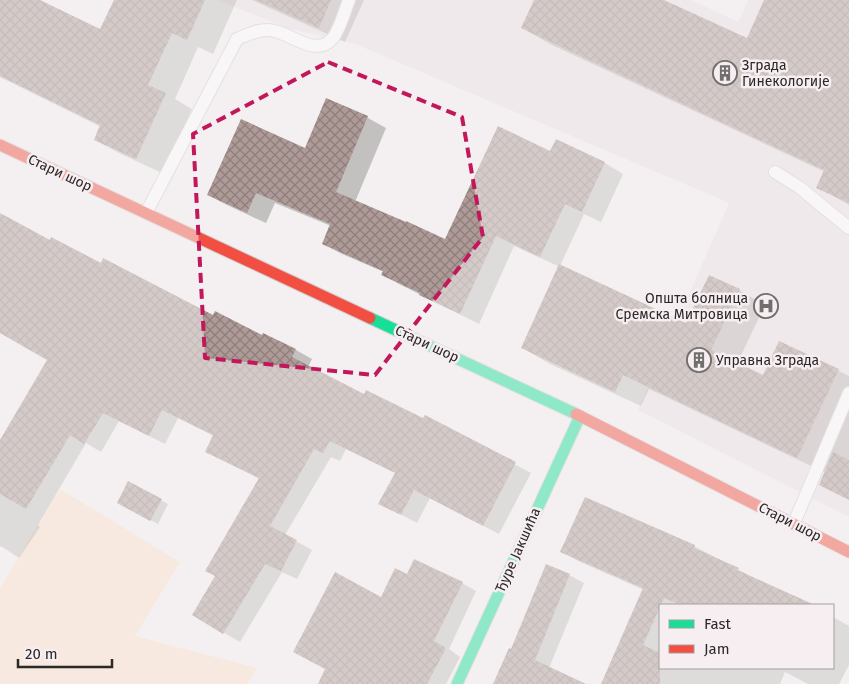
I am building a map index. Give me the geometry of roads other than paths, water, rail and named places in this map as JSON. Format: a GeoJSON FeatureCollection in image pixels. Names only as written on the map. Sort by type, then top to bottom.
{"type":"FeatureCollection","features":[{"type":"Feature","properties":{"kind":"main road","name":"Стари шор"},"geometry":{"type":"LineString","coordinates":[[0,145],[580,416],[849,552]]}},
{"type":"Feature","properties":{"kind":"main road","name":"Ђуре Јакшића"},"geometry":{"type":"LineString","coordinates":[[457,684],[580,416]]}},
{"type":"Feature","properties":{"kind":"lane"},"geometry":{"type":"LineString","coordinates":[[146,213],[237,39],[252,32],[268,29],[312,46],[325,45],[333,38],[349,0]]}},
{"type":"Feature","properties":{"kind":"lane"},"geometry":{"type":"LineString","coordinates":[[775,172],[799,186],[849,228]]}},
{"type":"Feature","properties":{"kind":"lane"},"geometry":{"type":"LineString","coordinates":[[794,524],[849,393]]}},
{"type":"Feature","properties":{"kind":"place","name":"Зграда Гинекологије"},"geometry":{"type":"Point","coordinates":[725,73]}},
{"type":"Feature","properties":{"kind":"place","name":"Општа болница Сремска Митровица"},"geometry":{"type":"Point","coordinates":[766,306]}},
{"type":"Feature","properties":{"kind":"place","name":"Управна Зграда"},"geometry":{"type":"Point","coordinates":[699,360]}}]}
